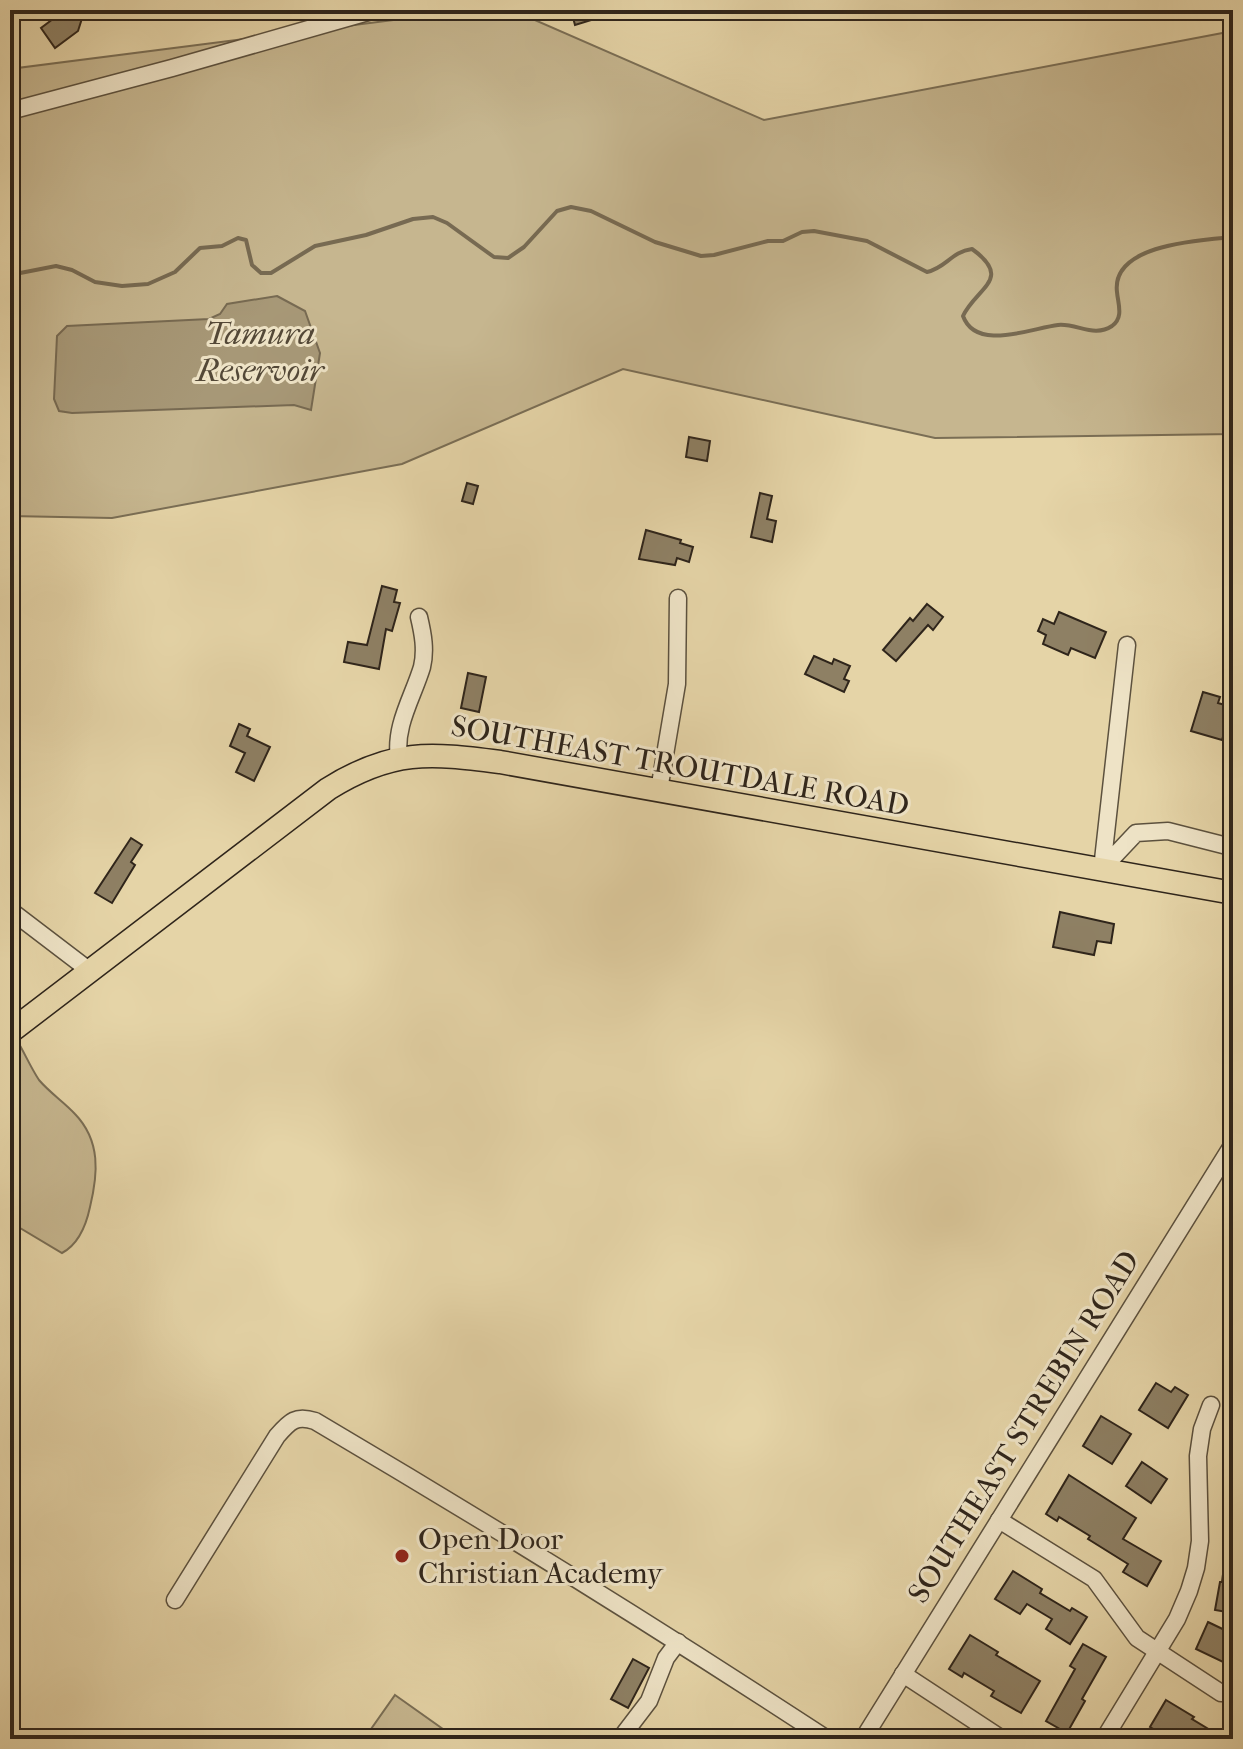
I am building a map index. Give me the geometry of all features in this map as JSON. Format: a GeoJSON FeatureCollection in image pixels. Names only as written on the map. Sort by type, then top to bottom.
{"type":"FeatureCollection","features":[{"type":"Feature","properties":{"kind":"main road","name":"SOUTHEAST TROUTDALE ROAD"},"geometry":{"type":"LineString","coordinates":[[13,1026],[328,789],[366,768],[399,758],[443,755],[500,762],[1233,893]]}},
{"type":"Feature","properties":{"kind":"street"},"geometry":{"type":"LineString","coordinates":[[10,111],[375,10]]}},
{"type":"Feature","properties":{"kind":"street"},"geometry":{"type":"LineString","coordinates":[[659,790],[677,684],[678,598]]}},
{"type":"Feature","properties":{"kind":"street"},"geometry":{"type":"LineString","coordinates":[[399,758],[399,733],[423,664],[424,641],[419,617]]}},
{"type":"Feature","properties":{"kind":"street"},"geometry":{"type":"LineString","coordinates":[[1102,869],[1127,645]]}},
{"type":"Feature","properties":{"kind":"street"},"geometry":{"type":"LineString","coordinates":[[1102,869],[1136,833],[1168,831],[1233,845]]}},
{"type":"Feature","properties":{"kind":"street"},"geometry":{"type":"LineString","coordinates":[[10,910],[90,971]]}},
{"type":"Feature","properties":{"kind":"street","name":"SOUTHEAST STREBIN ROAD"},"geometry":{"type":"LineString","coordinates":[[863,1739],[1233,1144]]}},
{"type":"Feature","properties":{"kind":"street"},"geometry":{"type":"LineString","coordinates":[[1104,1739],[1177,1619],[1196,1568],[1200,1541],[1198,1456],[1202,1429],[1211,1405]]}},
{"type":"Feature","properties":{"kind":"street"},"geometry":{"type":"LineString","coordinates":[[175,1600],[277,1436],[290,1421],[301,1417],[315,1421],[414,1479],[678,1642],[827,1739]]}},
{"type":"Feature","properties":{"kind":"street"},"geometry":{"type":"LineString","coordinates":[[999,1520],[1094,1579],[1137,1638],[1221,1693]]}},
{"type":"Feature","properties":{"kind":"street"},"geometry":{"type":"LineString","coordinates":[[620,1739],[649,1701],[666,1658],[678,1642]]}},
{"type":"Feature","properties":{"kind":"street"},"geometry":{"type":"LineString","coordinates":[[903,1674],[1002,1739]]}},
{"type":"Feature","properties":{"kind":"shaded area"},"geometry":{"type":"Polygon","coordinates":[[[472,10],[512,10],[764,120],[1233,31],[1233,434],[935,438],[623,369],[402,464],[112,518],[10,516],[10,69],[472,10]]]}},
{"type":"Feature","properties":{"kind":"shaded area"},"geometry":{"type":"Polygon","coordinates":[[[18,1042],[39,1080],[83,1124],[93,1147],[95,1182],[86,1221],[77,1240],[62,1253],[10,1222],[10,1047],[18,1042]]]}},
{"type":"Feature","properties":{"kind":"shaded area"},"geometry":{"type":"Polygon","coordinates":[[[395,1695],[457,1739],[364,1739],[395,1695]]]}},
{"type":"Feature","properties":{"kind":"water","name":"Tamura Reservoir"},"geometry":{"type":"Polygon","coordinates":[[[277,296],[305,311],[320,353],[311,410],[294,405],[59,411],[54,399],[57,336],[67,326],[209,319],[220,314],[227,304],[277,296]]]}},
{"type":"Feature","properties":{"kind":"building"},"geometry":{"type":"Polygon","coordinates":[[[65,10],[84,12],[78,31],[55,48],[41,28],[65,10]]]}},
{"type":"Feature","properties":{"kind":"building"},"geometry":{"type":"Polygon","coordinates":[[[571,10],[614,10],[614,13],[575,25],[571,10]]]}},
{"type":"Feature","properties":{"kind":"building"},"geometry":{"type":"Polygon","coordinates":[[[689,437],[710,441],[707,461],[686,457],[689,437]]]}},
{"type":"Feature","properties":{"kind":"building"},"geometry":{"type":"Polygon","coordinates":[[[467,483],[478,486],[473,504],[462,501],[467,483]]]}},
{"type":"Feature","properties":{"kind":"building"},"geometry":{"type":"Polygon","coordinates":[[[760,493],[772,496],[767,519],[776,521],[772,542],[751,537],[760,493]]]}},
{"type":"Feature","properties":{"kind":"building"},"geometry":{"type":"Polygon","coordinates":[[[646,530],[681,540],[680,543],[693,547],[689,562],[677,558],[675,565],[639,559],[646,530]]]}},
{"type":"Feature","properties":{"kind":"building"},"geometry":{"type":"Polygon","coordinates":[[[382,586],[397,590],[394,602],[400,603],[392,631],[386,629],[379,669],[344,662],[348,642],[367,645],[382,586]]]}},
{"type":"Feature","properties":{"kind":"building"},"geometry":{"type":"Polygon","coordinates":[[[927,604],[943,617],[933,630],[928,625],[896,661],[883,650],[910,618],[913,621],[927,604]]]}},
{"type":"Feature","properties":{"kind":"building"},"geometry":{"type":"Polygon","coordinates":[[[1059,612],[1106,632],[1095,658],[1071,648],[1068,655],[1043,644],[1046,635],[1038,631],[1043,619],[1054,624],[1059,612]]]}},
{"type":"Feature","properties":{"kind":"building"},"geometry":{"type":"Polygon","coordinates":[[[814,656],[832,664],[834,659],[850,666],[844,679],[849,681],[844,692],[805,674],[814,656]]]}},
{"type":"Feature","properties":{"kind":"building"},"geometry":{"type":"Polygon","coordinates":[[[468,673],[486,677],[479,712],[461,708],[468,673]]]}},
{"type":"Feature","properties":{"kind":"building"},"geometry":{"type":"Polygon","coordinates":[[[1203,692],[1220,697],[1218,703],[1232,707],[1222,740],[1191,731],[1203,692]]]}},
{"type":"Feature","properties":{"kind":"building"},"geometry":{"type":"Polygon","coordinates":[[[239,724],[250,729],[247,736],[270,747],[254,781],[236,772],[245,753],[230,746],[239,724]]]}},
{"type":"Feature","properties":{"kind":"building"},"geometry":{"type":"Polygon","coordinates":[[[131,838],[142,845],[131,862],[135,865],[112,903],[95,893],[131,838]]]}},
{"type":"Feature","properties":{"kind":"building"},"geometry":{"type":"Polygon","coordinates":[[[1060,912],[1114,924],[1111,943],[1097,941],[1094,955],[1053,947],[1060,912]]]}},
{"type":"Feature","properties":{"kind":"building"},"geometry":{"type":"Polygon","coordinates":[[[1156,1383],[1171,1392],[1175,1387],[1188,1395],[1168,1428],[1139,1410],[1156,1383]]]}},
{"type":"Feature","properties":{"kind":"building"},"geometry":{"type":"Polygon","coordinates":[[[1101,1416],[1131,1434],[1112,1464],[1083,1446],[1101,1416]]]}},
{"type":"Feature","properties":{"kind":"building"},"geometry":{"type":"Polygon","coordinates":[[[1142,1462],[1167,1479],[1151,1503],[1126,1486],[1142,1462]]]}},
{"type":"Feature","properties":{"kind":"building"},"geometry":{"type":"Polygon","coordinates":[[[1069,1475],[1136,1518],[1123,1539],[1161,1561],[1147,1586],[1123,1572],[1128,1564],[1088,1539],[1090,1536],[1059,1517],[1057,1521],[1046,1514],[1069,1475]]]}},
{"type":"Feature","properties":{"kind":"building"},"geometry":{"type":"Polygon","coordinates":[[[1225,1558],[1233,1559],[1233,1613],[1215,1610],[1225,1558]]]}},
{"type":"Feature","properties":{"kind":"building"},"geometry":{"type":"Polygon","coordinates":[[[1013,1571],[1042,1589],[1040,1593],[1087,1617],[1070,1644],[1046,1629],[1052,1619],[1027,1604],[1020,1614],[995,1599],[1013,1571]]]}},
{"type":"Feature","properties":{"kind":"building"},"geometry":{"type":"Polygon","coordinates":[[[1208,1622],[1233,1634],[1223,1662],[1196,1649],[1208,1622]]]}},
{"type":"Feature","properties":{"kind":"building"},"geometry":{"type":"Polygon","coordinates":[[[970,1635],[998,1652],[996,1655],[1040,1681],[1021,1713],[991,1696],[994,1691],[964,1673],[962,1677],[949,1669],[970,1635]]]}},
{"type":"Feature","properties":{"kind":"building"},"geometry":{"type":"Polygon","coordinates":[[[1083,1644],[1106,1657],[1067,1733],[1046,1721],[1075,1669],[1070,1666],[1083,1644]]]}},
{"type":"Feature","properties":{"kind":"building"},"geometry":{"type":"Polygon","coordinates":[[[633,1659],[649,1668],[628,1708],[611,1699],[633,1659]]]}},
{"type":"Feature","properties":{"kind":"building"},"geometry":{"type":"Polygon","coordinates":[[[1166,1700],[1225,1739],[1171,1739],[1150,1727],[1166,1700]]]}},
{"type":"Feature","properties":{"kind":"waterway"},"geometry":{"type":"LineString","coordinates":[[10,275],[56,266],[95,282],[122,286],[148,284],[175,272],[200,248],[222,246],[238,238],[246,240],[252,265],[261,273],[271,273],[315,246],[366,235],[413,219],[433,217],[447,223],[494,257],[508,258],[524,247],[557,211],[571,207],[591,211],[655,242],[701,256],[768,241],[783,241],[802,232],[814,231],[867,241],[927,272],[972,249],[984,259],[991,276],[963,316],[970,327],[980,333],[1006,335],[1058,325],[1099,331],[1112,326],[1118,319],[1119,276],[1128,264],[1143,254],[1161,248],[1233,237]]}},
{"type":"Feature","properties":{"kind":"place","name":"Open Door Christian Academy"},"geometry":{"type":"Point","coordinates":[402,1556]}}]}
